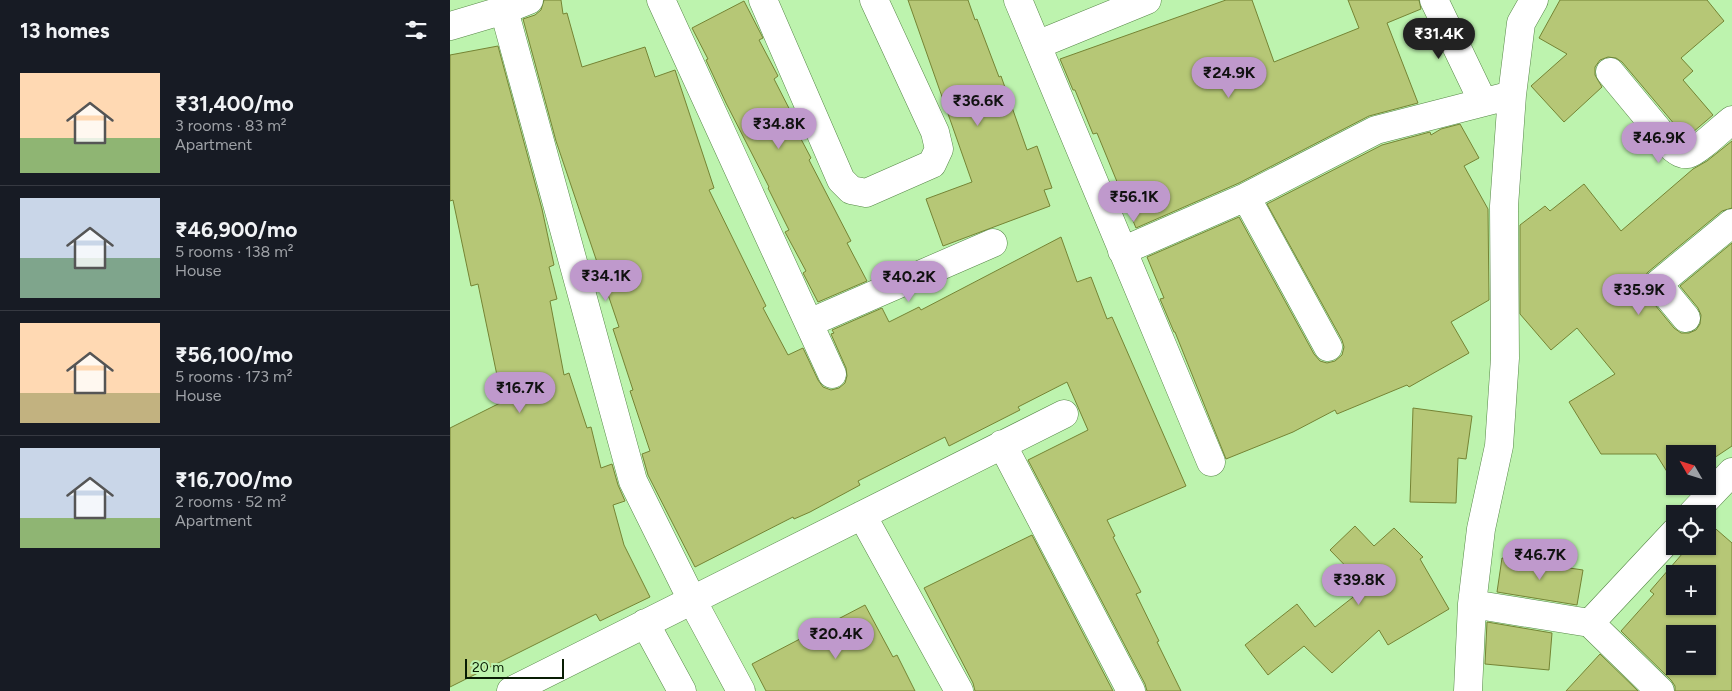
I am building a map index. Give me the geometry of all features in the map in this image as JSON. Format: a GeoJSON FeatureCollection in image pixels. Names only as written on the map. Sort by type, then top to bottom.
{"type":"FeatureCollection","features":[{"type":"Feature","properties":{"kind":"street"},"geometry":{"type":"LineString","coordinates":[[661,0],[832,374]]}},
{"type":"Feature","properties":{"kind":"street"},"geometry":{"type":"LineString","coordinates":[[763,0],[841,180],[851,190],[866,193],[932,164],[939,149],[935,132],[874,0]]}},
{"type":"Feature","properties":{"kind":"street"},"geometry":{"type":"LineString","coordinates":[[1018,0],[1211,462]]}},
{"type":"Feature","properties":{"kind":"street"},"geometry":{"type":"LineString","coordinates":[[1037,45],[1147,0]]}},
{"type":"Feature","properties":{"kind":"street"},"geometry":{"type":"LineString","coordinates":[[1434,0],[1483,102]]}},
{"type":"Feature","properties":{"kind":"street"},"geometry":{"type":"LineString","coordinates":[[1468,691],[1472,604],[1480,529],[1499,446],[1505,358],[1504,206],[1512,94],[1520,23],[1534,0]]}},
{"type":"Feature","properties":{"kind":"street"},"geometry":{"type":"LineString","coordinates":[[450,26],[514,4],[633,480],[692,600],[742,691]]}},
{"type":"Feature","properties":{"kind":"street"},"geometry":{"type":"LineString","coordinates":[[1610,72],[1674,148],[1681,153],[1689,154],[1696,150],[1732,120]]}},
{"type":"Feature","properties":{"kind":"street"},"geometry":{"type":"LineString","coordinates":[[1122,251],[1246,196],[1376,130],[1512,94]]}},
{"type":"Feature","properties":{"kind":"street"},"geometry":{"type":"LineString","coordinates":[[1246,196],[1328,347]]}},
{"type":"Feature","properties":{"kind":"street"},"geometry":{"type":"LineString","coordinates":[[1686,318],[1658,284],[1732,223]]}},
{"type":"Feature","properties":{"kind":"street"},"geometry":{"type":"LineString","coordinates":[[809,324],[993,243]]}},
{"type":"Feature","properties":{"kind":"street"},"geometry":{"type":"LineString","coordinates":[[511,691],[1064,414]]}},
{"type":"Feature","properties":{"kind":"street"},"geometry":{"type":"LineString","coordinates":[[1002,444],[1131,691]]}},
{"type":"Feature","properties":{"kind":"street"},"geometry":{"type":"LineString","coordinates":[[1701,505],[1732,472]]}},
{"type":"Feature","properties":{"kind":"street"},"geometry":{"type":"LineString","coordinates":[[862,515],[959,691]]}},
{"type":"Feature","properties":{"kind":"street"},"geometry":{"type":"LineString","coordinates":[[1590,623],[1666,542]]}},
{"type":"Feature","properties":{"kind":"street"},"geometry":{"type":"LineString","coordinates":[[1472,604],[1590,623],[1660,691]]}},
{"type":"Feature","properties":{"kind":"street"},"geometry":{"type":"LineString","coordinates":[[645,623],[682,691]]}},
{"type":"Feature","properties":{"kind":"building"},"geometry":{"type":"Polygon","coordinates":[[[544,0],[561,0],[563,14],[567,13],[582,67],[645,47],[655,77],[675,70],[714,188],[709,190],[766,306],[763,308],[788,355],[803,348],[823,387],[831,390],[839,388],[845,383],[847,376],[846,368],[831,334],[834,333],[832,330],[882,308],[889,322],[919,307],[921,310],[1061,237],[1077,282],[1091,277],[1107,319],[1112,317],[1186,486],[1107,520],[1115,536],[1113,537],[1141,592],[1136,594],[1181,691],[1147,691],[1028,460],[1088,430],[1067,382],[1018,407],[1020,410],[949,446],[945,437],[858,481],[860,485],[810,512],[794,519],[793,517],[695,567],[648,475],[642,454],[650,451],[630,391],[633,390],[613,329],[619,327],[556,141],[523,19],[535,15],[541,10],[544,0]]]}},
{"type":"Feature","properties":{"kind":"building"},"geometry":{"type":"Polygon","coordinates":[[[908,0],[968,0],[999,77],[1001,76],[1027,150],[1037,146],[1052,188],[1044,190],[1050,206],[943,246],[926,199],[972,182],[908,0]]]}},
{"type":"Feature","properties":{"kind":"building"},"geometry":{"type":"Polygon","coordinates":[[[1226,0],[1252,0],[1274,62],[1359,28],[1348,0],[1419,0],[1421,9],[1387,23],[1418,103],[1369,116],[1239,183],[1136,228],[1097,133],[1093,134],[1060,59],[1226,0]]]}},
{"type":"Feature","properties":{"kind":"building"},"geometry":{"type":"Polygon","coordinates":[[[1560,0],[1707,0],[1724,21],[1681,58],[1693,71],[1683,80],[1713,115],[1686,138],[1622,62],[1616,58],[1608,57],[1600,60],[1595,67],[1595,75],[1602,87],[1564,122],[1531,86],[1567,54],[1539,38],[1560,0]]]}},
{"type":"Feature","properties":{"kind":"building"},"geometry":{"type":"Polygon","coordinates":[[[744,1],[763,38],[759,40],[778,76],[774,79],[795,120],[792,122],[811,158],[809,160],[851,241],[847,243],[867,281],[818,302],[803,273],[806,271],[785,232],[789,230],[726,103],[706,60],[708,59],[692,28],[744,1]]]}},
{"type":"Feature","properties":{"kind":"building"},"geometry":{"type":"Polygon","coordinates":[[[498,46],[542,209],[554,265],[549,267],[557,299],[550,301],[564,375],[569,373],[587,428],[591,427],[601,468],[612,464],[625,501],[613,505],[624,545],[650,597],[600,621],[596,614],[450,687],[450,428],[504,401],[478,284],[471,286],[453,200],[450,201],[450,55],[498,46]]]}},
{"type":"Feature","properties":{"kind":"building"},"geometry":{"type":"Polygon","coordinates":[[[1460,124],[1479,158],[1464,166],[1488,209],[1489,300],[1451,322],[1469,353],[1409,387],[1407,385],[1337,414],[1335,410],[1293,432],[1226,459],[1160,299],[1164,298],[1147,257],[1239,217],[1314,354],[1320,361],[1327,363],[1335,361],[1342,355],[1344,347],[1342,340],[1267,204],[1382,145],[1430,132],[1431,135],[1441,129],[1460,124]]]}},
{"type":"Feature","properties":{"kind":"building"},"geometry":{"type":"Polygon","coordinates":[[[1732,141],[1732,208],[1722,211],[1648,272],[1643,279],[1643,287],[1646,294],[1674,328],[1681,333],[1689,333],[1696,330],[1700,324],[1701,315],[1698,308],[1680,286],[1732,243],[1732,446],[1716,457],[1716,445],[1666,445],[1666,470],[1656,454],[1601,454],[1569,402],[1615,374],[1577,328],[1551,350],[1520,314],[1520,225],[1545,206],[1550,211],[1584,184],[1621,231],[1693,169],[1707,161],[1732,141]]]}},
{"type":"Feature","properties":{"kind":"building"},"geometry":{"type":"Polygon","coordinates":[[[1413,408],[1472,416],[1466,459],[1458,458],[1456,503],[1410,502],[1413,408]]]}},
{"type":"Feature","properties":{"kind":"building"},"geometry":{"type":"Polygon","coordinates":[[[1355,526],[1374,546],[1394,528],[1423,557],[1420,559],[1449,609],[1388,645],[1379,630],[1332,673],[1304,646],[1268,675],[1245,645],[1297,604],[1315,627],[1366,587],[1330,550],[1355,526]]]}},
{"type":"Feature","properties":{"kind":"building"},"geometry":{"type":"Polygon","coordinates":[[[1716,529],[1732,543],[1732,691],[1675,691],[1675,686],[1671,680],[1621,631],[1654,594],[1650,591],[1666,573],[1666,615],[1716,615],[1716,565],[1673,565],[1681,555],[1716,555],[1716,529]]]}},
{"type":"Feature","properties":{"kind":"building"},"geometry":{"type":"Polygon","coordinates":[[[1032,535],[1113,691],[975,691],[973,683],[924,588],[1032,535]]]}},
{"type":"Feature","properties":{"kind":"building"},"geometry":{"type":"Polygon","coordinates":[[[1502,558],[1583,570],[1577,605],[1497,592],[1502,558]]]}},
{"type":"Feature","properties":{"kind":"building"},"geometry":{"type":"Polygon","coordinates":[[[865,605],[893,657],[897,655],[915,691],[766,691],[752,664],[865,605]]]}},
{"type":"Feature","properties":{"kind":"building"},"geometry":{"type":"Polygon","coordinates":[[[1487,622],[1552,633],[1549,670],[1485,664],[1487,622]]]}},
{"type":"Feature","properties":{"kind":"building"},"geometry":{"type":"Polygon","coordinates":[[[1600,654],[1638,691],[1566,691],[1600,654]]]}}]}
